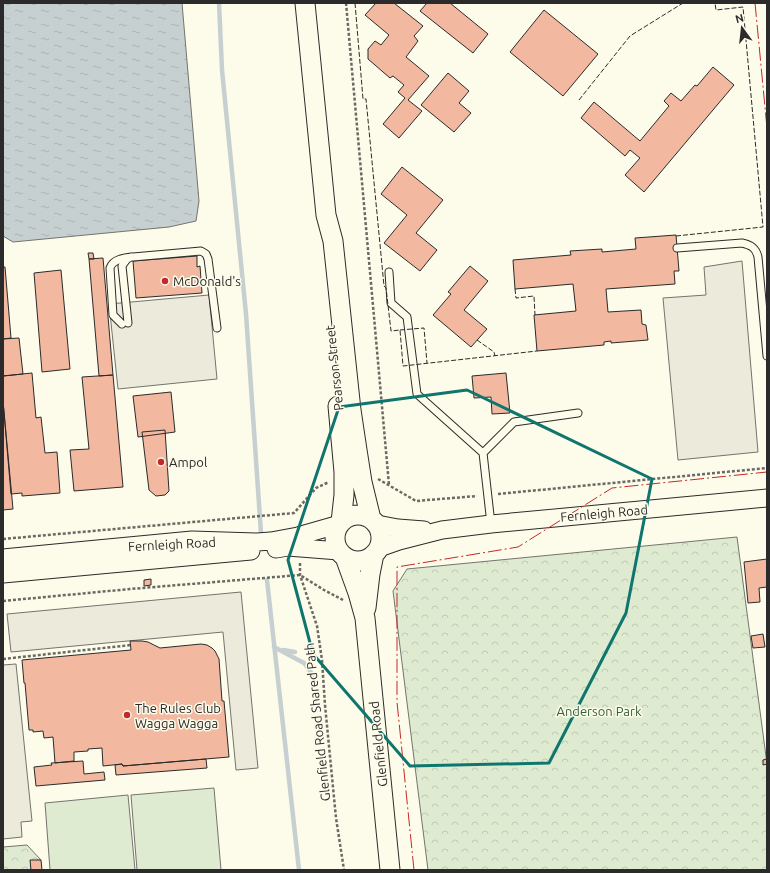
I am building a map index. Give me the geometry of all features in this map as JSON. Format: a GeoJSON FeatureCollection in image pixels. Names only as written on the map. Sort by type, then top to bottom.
{"type":"FeatureCollection","features":[{"type":"Feature","properties":{"kind":"main road","name":"Pearson Street"},"geometry":{"type":"LineString","coordinates":[[305,3],[326,215],[333,241],[350,404],[362,482],[374,521]]}},
{"type":"Feature","properties":{"kind":"main road","name":"Pearson Street"},"geometry":{"type":"LineString","coordinates":[[326,215],[323,242],[344,472],[344,495],[340,523]]}},
{"type":"Feature","properties":{"kind":"main road"},"geometry":{"type":"LineString","coordinates":[[355,515],[364,515],[374,521],[380,532],[381,540],[377,551],[368,559],[360,561],[352,560],[342,554],[336,544],[335,536],[340,523],[348,517],[355,515]]}},
{"type":"Feature","properties":{"kind":"main road","name":"Glenfield Road"},"geometry":{"type":"LineString","coordinates":[[377,551],[370,574],[366,618],[390,870]]}},
{"type":"Feature","properties":{"kind":"main road","name":"Glenfield Road"},"geometry":{"type":"LineString","coordinates":[[342,554],[358,593],[366,618]]}},
{"type":"Feature","properties":{"kind":"street","name":"Fernleigh Road"},"geometry":{"type":"LineString","coordinates":[[377,551],[399,541],[442,530],[767,498]]}},
{"type":"Feature","properties":{"kind":"street","name":"Fernleigh Road"},"geometry":{"type":"LineString","coordinates":[[374,521],[398,528],[442,530]]}},
{"type":"Feature","properties":{"kind":"street","name":"Fernleigh Road"},"geometry":{"type":"LineString","coordinates":[[3,558],[192,540],[271,541],[298,536],[340,523]]}},
{"type":"Feature","properties":{"kind":"street","name":"Fernleigh Road"},"geometry":{"type":"LineString","coordinates":[[3,574],[288,547],[342,554]]}},
{"type":"Feature","properties":{"kind":"lane"},"geometry":{"type":"LineString","coordinates":[[677,248],[742,243],[749,244],[754,247],[758,257],[767,356]]}},
{"type":"Feature","properties":{"kind":"lane"},"geometry":{"type":"LineString","coordinates":[[131,257],[127,259],[122,266],[125,323],[114,315],[110,268],[111,264],[131,257],[201,251],[204,252],[208,259],[217,328]]}},
{"type":"Feature","properties":{"kind":"lane"},"geometry":{"type":"LineString","coordinates":[[389,272],[391,303],[407,317],[416,394],[483,452],[491,524]]}},
{"type":"Feature","properties":{"kind":"lane"},"geometry":{"type":"LineString","coordinates":[[483,452],[514,422],[578,413]]}},
{"type":"Feature","properties":{"kind":"path"},"geometry":{"type":"LineString","coordinates":[[346,3],[389,486]]}},
{"type":"Feature","properties":{"kind":"path"},"geometry":{"type":"LineString","coordinates":[[373,476],[416,501],[767,468]]}},
{"type":"Feature","properties":{"kind":"path"},"geometry":{"type":"LineString","coordinates":[[3,539],[294,513],[316,488],[329,482]]}},
{"type":"Feature","properties":{"kind":"path"},"geometry":{"type":"LineString","coordinates":[[3,601],[137,588],[300,575],[324,590],[341,599],[347,600]]}},
{"type":"Feature","properties":{"kind":"path","name":"Glenfield Road Shared Path"},"geometry":{"type":"LineString","coordinates":[[300,575],[317,626],[322,660],[336,818],[344,870]]}},
{"type":"Feature","properties":{"kind":"path"},"geometry":{"type":"LineString","coordinates":[[3,659],[131,645]]}},
{"type":"Feature","properties":{"kind":"highlighted area"},"geometry":{"type":"Polygon","coordinates":[[[467,390],[652,479],[626,613],[549,763],[410,766],[313,654],[288,560],[339,407],[467,390]]]}},
{"type":"Feature","properties":{"kind":"green space","name":"Anderson Park"},"geometry":{"type":"Polygon","coordinates":[[[737,537],[767,764],[767,870],[428,870],[393,591],[407,569],[737,537]]]}},
{"type":"Feature","properties":{"kind":"green space"},"geometry":{"type":"Polygon","coordinates":[[[214,788],[221,870],[137,870],[131,795],[214,788]]]}},
{"type":"Feature","properties":{"kind":"green space"},"geometry":{"type":"Polygon","coordinates":[[[128,795],[135,870],[50,870],[45,803],[128,795]]]}},
{"type":"Feature","properties":{"kind":"green space"},"geometry":{"type":"Polygon","coordinates":[[[27,845],[41,860],[31,861],[31,870],[3,870],[3,847],[27,845]]]}},
{"type":"Feature","properties":{"kind":"shaded area"},"geometry":{"type":"Polygon","coordinates":[[[742,261],[758,452],[678,460],[663,298],[706,295],[704,267],[742,261]]]}},
{"type":"Feature","properties":{"kind":"shaded area"},"geometry":{"type":"Polygon","coordinates":[[[209,295],[217,379],[118,389],[109,304],[209,295]]]}},
{"type":"Feature","properties":{"kind":"shaded area"},"geometry":{"type":"Polygon","coordinates":[[[241,592],[258,768],[236,770],[223,632],[11,652],[7,614],[241,592]]]}},
{"type":"Feature","properties":{"kind":"shaded area"},"geometry":{"type":"Polygon","coordinates":[[[16,664],[32,821],[21,822],[22,837],[3,839],[3,665],[16,664]]]}},
{"type":"Feature","properties":{"kind":"water"},"geometry":{"type":"Polygon","coordinates":[[[3,3],[182,3],[199,201],[196,221],[169,227],[13,242],[3,236],[3,3]]]}},
{"type":"Feature","properties":{"kind":"building"},"geometry":{"type":"Polygon","coordinates":[[[376,3],[394,3],[423,26],[414,36],[418,41],[406,57],[429,76],[408,100],[422,111],[399,138],[383,124],[405,98],[398,92],[404,85],[393,76],[390,78],[368,59],[368,49],[375,41],[381,45],[389,35],[365,15],[376,3]]]}},
{"type":"Feature","properties":{"kind":"building"},"geometry":{"type":"Polygon","coordinates":[[[427,3],[450,3],[488,34],[473,53],[420,11],[427,3]]]}},
{"type":"Feature","properties":{"kind":"building"},"geometry":{"type":"Polygon","coordinates":[[[544,10],[598,54],[563,96],[510,52],[544,10]]]}},
{"type":"Feature","properties":{"kind":"building"},"geometry":{"type":"Polygon","coordinates":[[[713,67],[734,85],[644,192],[625,175],[640,158],[630,150],[625,156],[581,118],[594,102],[640,141],[669,106],[664,101],[671,93],[681,101],[695,85],[697,86],[713,67]]]}},
{"type":"Feature","properties":{"kind":"building"},"geometry":{"type":"Polygon","coordinates":[[[448,73],[469,91],[459,103],[471,113],[454,132],[421,105],[448,73]]]}},
{"type":"Feature","properties":{"kind":"building"},"geometry":{"type":"Polygon","coordinates":[[[402,167],[443,200],[416,233],[437,250],[420,271],[384,243],[407,215],[381,194],[402,167]]]}},
{"type":"Feature","properties":{"kind":"building"},"geometry":{"type":"Polygon","coordinates":[[[676,235],[679,271],[674,271],[675,284],[606,289],[608,312],[641,310],[642,324],[646,325],[648,340],[611,343],[611,341],[604,342],[604,345],[537,351],[534,315],[576,311],[573,284],[515,289],[513,260],[571,255],[570,251],[602,249],[602,252],[636,249],[635,238],[676,235]]]}},
{"type":"Feature","properties":{"kind":"building"},"geometry":{"type":"Polygon","coordinates":[[[88,253],[93,253],[94,259],[89,259],[88,253]]]}},
{"type":"Feature","properties":{"kind":"building"},"geometry":{"type":"Polygon","coordinates":[[[197,256],[197,267],[200,266],[202,293],[136,298],[133,261],[197,256]]]}},
{"type":"Feature","properties":{"kind":"building"},"geometry":{"type":"Polygon","coordinates":[[[103,258],[113,375],[99,376],[89,259],[103,258]]]}},
{"type":"Feature","properties":{"kind":"building"},"geometry":{"type":"Polygon","coordinates":[[[470,266],[488,281],[464,310],[487,329],[471,347],[433,315],[451,294],[448,292],[470,266]]]}},
{"type":"Feature","properties":{"kind":"building"},"geometry":{"type":"Polygon","coordinates":[[[3,267],[5,267],[11,338],[3,339],[3,267]]]}},
{"type":"Feature","properties":{"kind":"building"},"geometry":{"type":"Polygon","coordinates":[[[61,270],[70,369],[42,372],[34,273],[61,270]]]}},
{"type":"Feature","properties":{"kind":"building"},"geometry":{"type":"Polygon","coordinates":[[[19,338],[23,374],[3,376],[3,339],[19,338]]]}},
{"type":"Feature","properties":{"kind":"building"},"geometry":{"type":"Polygon","coordinates":[[[32,373],[36,418],[41,417],[45,453],[57,452],[60,493],[22,496],[22,493],[11,494],[3,401],[3,376],[32,373]]]}},
{"type":"Feature","properties":{"kind":"building"},"geometry":{"type":"Polygon","coordinates":[[[506,373],[510,413],[492,414],[491,397],[474,398],[472,376],[506,373]]]}},
{"type":"Feature","properties":{"kind":"building"},"geometry":{"type":"Polygon","coordinates":[[[113,375],[123,487],[74,491],[70,450],[89,449],[82,377],[113,375]]]}},
{"type":"Feature","properties":{"kind":"building"},"geometry":{"type":"Polygon","coordinates":[[[171,392],[175,432],[138,437],[133,396],[171,392]]]}},
{"type":"Feature","properties":{"kind":"building"},"geometry":{"type":"Polygon","coordinates":[[[3,401],[13,509],[3,510],[3,401]]]}},
{"type":"Feature","properties":{"kind":"building"},"geometry":{"type":"Polygon","coordinates":[[[165,430],[169,491],[165,495],[156,496],[149,490],[142,432],[165,430]]]}},
{"type":"Feature","properties":{"kind":"building"},"geometry":{"type":"Polygon","coordinates":[[[767,559],[767,587],[759,588],[760,602],[748,603],[744,562],[767,559]]]}},
{"type":"Feature","properties":{"kind":"building"},"geometry":{"type":"Polygon","coordinates":[[[151,579],[151,585],[144,586],[144,580],[151,579]]]}},
{"type":"Feature","properties":{"kind":"building"},"geometry":{"type":"Polygon","coordinates":[[[763,634],[765,647],[753,648],[751,636],[763,634]]]}},
{"type":"Feature","properties":{"kind":"building","name":"The Rules Club Wagga Wagga"},"geometry":{"type":"Polygon","coordinates":[[[130,641],[148,642],[160,648],[201,644],[207,645],[215,651],[219,659],[222,701],[224,701],[229,757],[123,766],[122,764],[103,766],[102,748],[74,752],[74,761],[55,763],[53,737],[44,738],[43,731],[33,732],[33,730],[29,730],[22,660],[131,650],[130,641]]]}},
{"type":"Feature","properties":{"kind":"building"},"geometry":{"type":"Polygon","coordinates":[[[206,759],[207,768],[116,775],[115,765],[122,764],[123,766],[206,759]]]}},
{"type":"Feature","properties":{"kind":"building"},"geometry":{"type":"Polygon","coordinates":[[[767,759],[767,764],[763,765],[763,760],[767,759]]]}},
{"type":"Feature","properties":{"kind":"building"},"geometry":{"type":"Polygon","coordinates":[[[83,761],[84,774],[104,772],[105,780],[36,786],[34,767],[52,765],[51,763],[83,761]]]}},
{"type":"Feature","properties":{"kind":"building"},"geometry":{"type":"Polygon","coordinates":[[[30,860],[41,860],[42,870],[31,870],[30,860]]]}},
{"type":"Feature","properties":{"kind":"waterway"},"geometry":{"type":"LineString","coordinates":[[219,3],[222,70],[246,314],[261,533]]}},
{"type":"Feature","properties":{"kind":"waterway"},"geometry":{"type":"LineString","coordinates":[[267,580],[299,870]]}},
{"type":"Feature","properties":{"kind":"waterway"},"geometry":{"type":"LineString","coordinates":[[274,647],[304,663],[313,675]]}},
{"type":"Feature","properties":{"kind":"waterway"},"geometry":{"type":"LineString","coordinates":[[283,650],[295,652]]}},
{"type":"Feature","properties":{"kind":"fence"},"geometry":{"type":"LineString","coordinates":[[355,3],[363,99],[366,99],[384,286],[386,288],[391,331],[400,330],[403,366],[537,351]]}},
{"type":"Feature","properties":{"kind":"fence"},"geometry":{"type":"LineString","coordinates":[[579,100],[630,36],[683,3]]}},
{"type":"Feature","properties":{"kind":"fence"},"geometry":{"type":"LineString","coordinates":[[676,236],[763,227],[743,7],[716,10],[715,3]]}},
{"type":"Feature","properties":{"kind":"fence"},"geometry":{"type":"LineString","coordinates":[[515,289],[516,298],[534,296],[535,315]]}},
{"type":"Feature","properties":{"kind":"fence"},"geometry":{"type":"LineString","coordinates":[[400,330],[424,328],[427,363]]}},
{"type":"Feature","properties":{"kind":"fence"},"geometry":{"type":"LineString","coordinates":[[477,340],[494,352],[495,356]]}},
{"type":"Feature","properties":{"kind":"power"},"geometry":{"type":"LineString","coordinates":[[755,3],[767,128]]}},
{"type":"Feature","properties":{"kind":"power"},"geometry":{"type":"LineString","coordinates":[[414,870],[397,702],[397,567],[518,547],[612,488],[767,472]]}},
{"type":"Feature","properties":{"kind":"place","name":"McDonald's"},"geometry":{"type":"Point","coordinates":[165,281]}},
{"type":"Feature","properties":{"kind":"place","name":"Ampol"},"geometry":{"type":"Point","coordinates":[161,462]}},
{"type":"Feature","properties":{"kind":"place","name":"The Rules Club Wagga Wagga"},"geometry":{"type":"Point","coordinates":[127,715]}}]}
